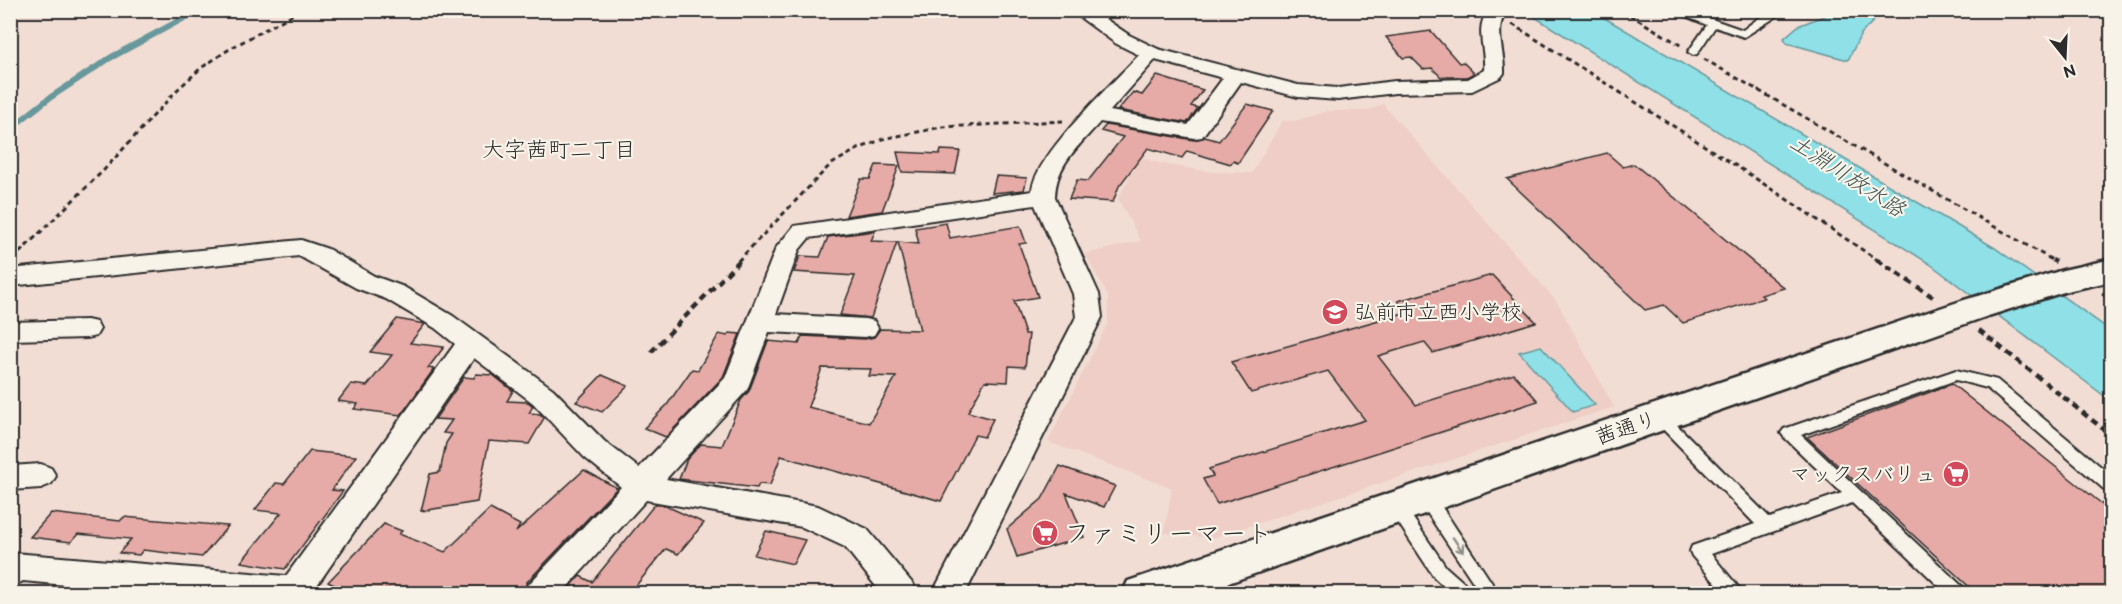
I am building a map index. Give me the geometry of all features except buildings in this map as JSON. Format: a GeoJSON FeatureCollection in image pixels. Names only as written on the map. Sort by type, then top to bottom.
{"type":"FeatureCollection","features":[{"type":"Feature","properties":{"kind":"street"},"geometry":{"type":"LineString","coordinates":[[1079,10],[1122,39],[1151,53],[1316,94],[1338,94],[1395,87],[1472,84],[1494,73],[1496,65],[1490,27],[1496,12]]}},
{"type":"Feature","properties":{"kind":"street"},"geometry":{"type":"LineString","coordinates":[[948,594],[1089,317],[1086,294],[1043,196],[1044,180],[1057,157],[1151,53]]}},
{"type":"Feature","properties":{"kind":"street"},"geometry":{"type":"LineString","coordinates":[[1093,117],[1194,132],[1236,75]]}},
{"type":"Feature","properties":{"kind":"street"},"geometry":{"type":"LineString","coordinates":[[540,594],[737,383],[788,248],[802,231],[1043,196]]}},
{"type":"Feature","properties":{"kind":"street"},"geometry":{"type":"LineString","coordinates":[[10,278],[301,248],[320,255],[365,282],[395,293],[444,322],[543,396],[594,449],[641,487],[807,515],[856,538],[902,594]]}},
{"type":"Feature","properties":{"kind":"street","name":"茜通り"},"geometry":{"type":"LineString","coordinates":[[1143,594],[1966,312],[2071,279],[2112,270]]}},
{"type":"Feature","properties":{"kind":"street"},"geometry":{"type":"LineString","coordinates":[[760,322],[865,328]]}},
{"type":"Feature","properties":{"kind":"street"},"geometry":{"type":"LineString","coordinates":[[10,331],[87,329]]}},
{"type":"Feature","properties":{"kind":"street"},"geometry":{"type":"LineString","coordinates":[[10,574],[14,567],[295,593],[471,342]]}},
{"type":"Feature","properties":{"kind":"street"},"geometry":{"type":"LineString","coordinates":[[10,478],[41,476]]}},
{"type":"Feature","properties":{"kind":"lane"},"geometry":{"type":"LineString","coordinates":[[1675,10],[1744,34],[1760,21],[1782,10]]}},
{"type":"Feature","properties":{"kind":"lane"},"geometry":{"type":"LineString","coordinates":[[1693,52],[1714,22]]}},
{"type":"Feature","properties":{"kind":"lane"},"geometry":{"type":"LineString","coordinates":[[1959,594],[1789,433],[1956,375],[1992,384],[2112,486]]}},
{"type":"Feature","properties":{"kind":"lane"},"geometry":{"type":"LineString","coordinates":[[1660,417],[1768,526]]}},
{"type":"Feature","properties":{"kind":"lane"},"geometry":{"type":"LineString","coordinates":[[1736,594],[1698,551],[1855,495]]}},
{"type":"Feature","properties":{"kind":"lane"},"geometry":{"type":"LineString","coordinates":[[1411,502],[1440,572],[1465,594]]}},
{"type":"Feature","properties":{"kind":"lane"},"geometry":{"type":"LineString","coordinates":[[1411,502],[1491,594]]}},
{"type":"Feature","properties":{"kind":"path"},"geometry":{"type":"LineString","coordinates":[[10,261],[104,170],[177,90],[201,68],[231,48],[301,10]]}},
{"type":"Feature","properties":{"kind":"path"},"geometry":{"type":"LineString","coordinates":[[1622,10],[2033,248],[2071,279]]}},
{"type":"Feature","properties":{"kind":"path"},"geometry":{"type":"LineString","coordinates":[[1496,12],[1966,312],[2112,436]]}},
{"type":"Feature","properties":{"kind":"path"},"geometry":{"type":"LineString","coordinates":[[651,352],[830,165],[847,152],[880,139],[928,129],[1093,117]]}},
{"type":"Feature","properties":{"kind":"shaded area","name":"弘前市立西小学校"},"geometry":{"type":"Polygon","coordinates":[[[1383,104],[1557,302],[1614,407],[1212,538],[1164,533],[1172,488],[1048,442],[1108,323],[1108,296],[1085,254],[1141,241],[1118,199],[1140,157],[1162,164],[1212,172],[1252,173],[1282,121],[1294,121],[1328,111],[1366,111],[1383,104]]]}},
{"type":"Feature","properties":{"kind":"water","name":"土淵川放水路"},"geometry":{"type":"Polygon","coordinates":[[[1525,11],[1593,11],[1995,248],[2111,331],[2111,401],[1930,264],[1525,11]]]}},
{"type":"Feature","properties":{"kind":"water"},"geometry":{"type":"Polygon","coordinates":[[[1831,11],[1883,11],[1861,34],[1848,60],[1787,43],[1784,38],[1798,26],[1831,11]]]}},
{"type":"Feature","properties":{"kind":"water"},"geometry":{"type":"Polygon","coordinates":[[[1541,346],[1595,405],[1573,412],[1519,352],[1541,346]]]}},
{"type":"Feature","properties":{"kind":"waterway"},"geometry":{"type":"LineString","coordinates":[[10,129],[48,99],[110,58],[199,10]]}},
{"type":"Feature","properties":{"kind":"place","name":"弘前市立西小学校"},"geometry":{"type":"Point","coordinates":[1335,312]}},
{"type":"Feature","properties":{"kind":"place","name":"マックスバリュ"},"geometry":{"type":"Point","coordinates":[1956,474]}},
{"type":"Feature","properties":{"kind":"place","name":"ファミリーマート"},"geometry":{"type":"Point","coordinates":[1045,533]}},
{"type":"Feature","properties":{"kind":"district","name":"大字茜町二丁目"},"geometry":{"type":"Point","coordinates":[559,149]}}]}
